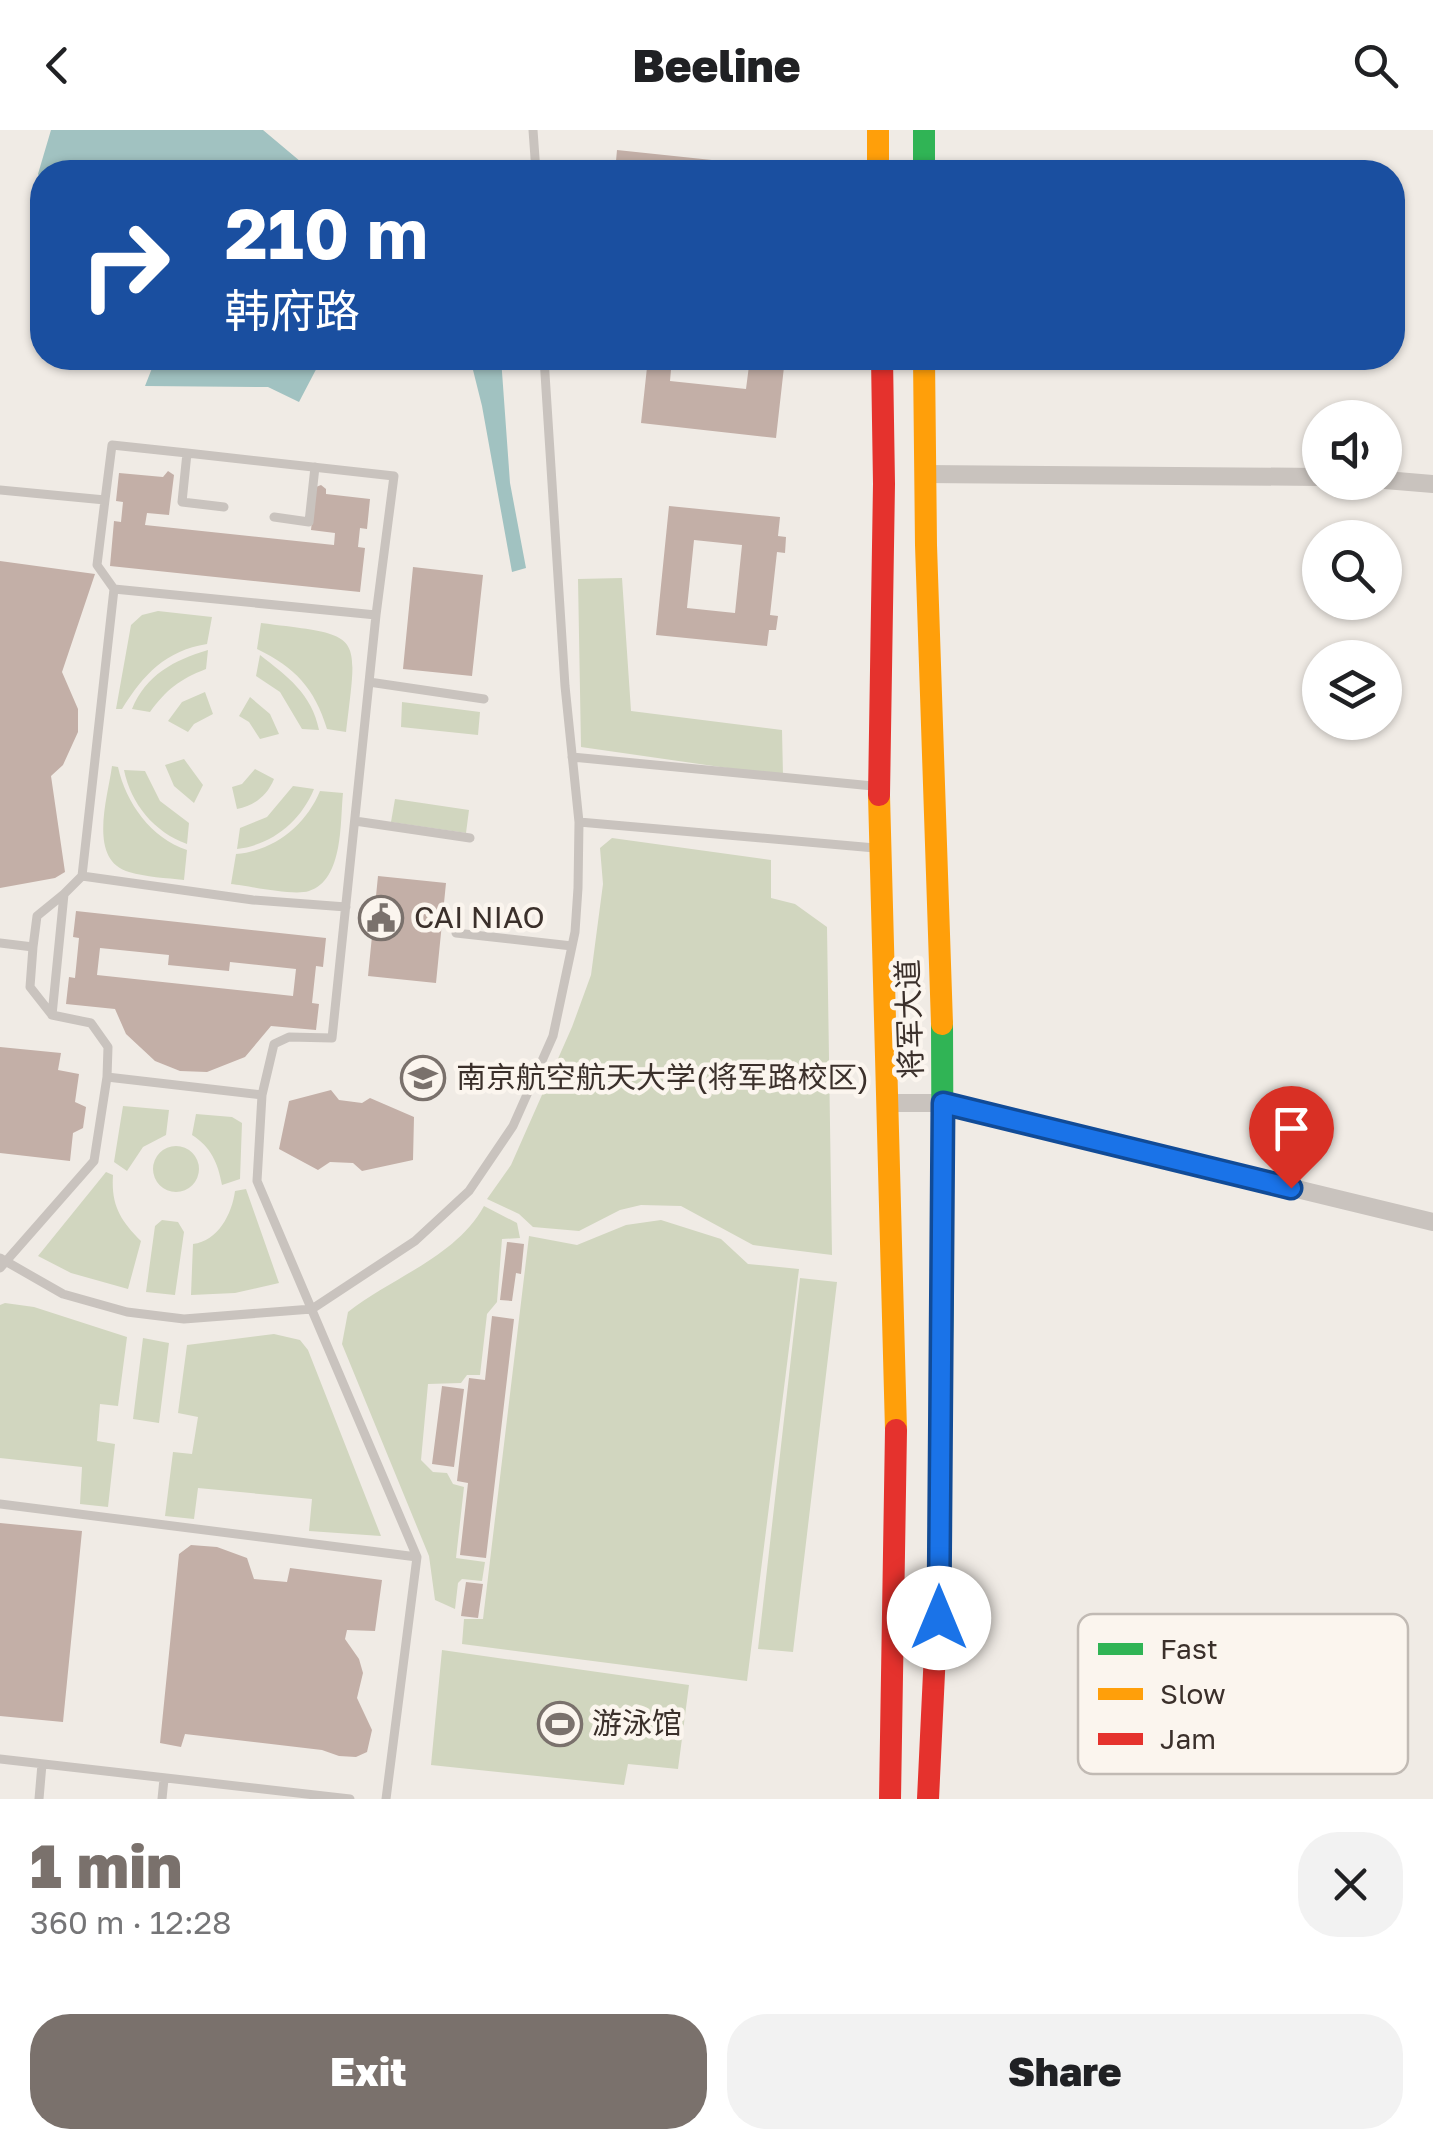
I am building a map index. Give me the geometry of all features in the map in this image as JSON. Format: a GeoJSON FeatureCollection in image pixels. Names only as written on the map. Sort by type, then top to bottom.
{"type":"FeatureCollection","features":[{"type":"Feature","properties":{"kind":"main road"},"geometry":{"type":"LineString","coordinates":[[878,130],[878,160]]}},
{"type":"Feature","properties":{"kind":"main road"},"geometry":{"type":"LineString","coordinates":[[924,130],[924,160]]}},
{"type":"Feature","properties":{"kind":"main road","name":"将军大道"},"geometry":{"type":"LineString","coordinates":[[882,370],[878,849],[896,1439],[890,1799]]}},
{"type":"Feature","properties":{"kind":"main road","name":"将军大道"},"geometry":{"type":"LineString","coordinates":[[924,370],[943,1103],[939,1618],[928,1799]]}},
{"type":"Feature","properties":{"kind":"street"},"geometry":{"type":"LineString","coordinates":[[924,474],[1302,477]]}},
{"type":"Feature","properties":{"kind":"street"},"geometry":{"type":"LineString","coordinates":[[1402,481],[1433,484]]}},
{"type":"Feature","properties":{"kind":"street"},"geometry":{"type":"LineString","coordinates":[[886,1102],[943,1103],[1433,1222]]}},
{"type":"Feature","properties":{"kind":"lane"},"geometry":{"type":"LineString","coordinates":[[532,130],[535,160]]}},
{"type":"Feature","properties":{"kind":"lane"},"geometry":{"type":"LineString","coordinates":[[386,1799],[417,1557],[312,1308],[257,1181],[262,1095],[274,1044],[289,1037],[332,1038],[394,476],[112,445],[97,565],[114,588],[82,876],[37,916],[33,947],[30,986],[52,1015],[91,1023],[108,1047],[107,1078],[94,1161],[2,1262],[64,1294],[128,1312],[184,1320],[312,1308],[416,1241],[469,1190],[513,1126],[552,1036],[572,946],[577,902],[579,822],[545,370]]}},
{"type":"Feature","properties":{"kind":"lane"},"geometry":{"type":"LineString","coordinates":[[187,452],[182,502],[224,507]]}},
{"type":"Feature","properties":{"kind":"lane"},"geometry":{"type":"LineString","coordinates":[[274,517],[308,522],[315,467]]}},
{"type":"Feature","properties":{"kind":"lane"},"geometry":{"type":"LineString","coordinates":[[0,490],[105,500]]}},
{"type":"Feature","properties":{"kind":"lane"},"geometry":{"type":"LineString","coordinates":[[114,588],[376,615]]}},
{"type":"Feature","properties":{"kind":"lane"},"geometry":{"type":"LineString","coordinates":[[369,682],[484,699]]}},
{"type":"Feature","properties":{"kind":"lane"},"geometry":{"type":"LineString","coordinates":[[572,757],[880,786]]}},
{"type":"Feature","properties":{"kind":"lane"},"geometry":{"type":"LineString","coordinates":[[355,822],[470,838]]}},
{"type":"Feature","properties":{"kind":"lane"},"geometry":{"type":"LineString","coordinates":[[579,822],[878,849]]}},
{"type":"Feature","properties":{"kind":"lane"},"geometry":{"type":"LineString","coordinates":[[82,876],[252,900],[346,907]]}},
{"type":"Feature","properties":{"kind":"lane"},"geometry":{"type":"LineString","coordinates":[[52,1015],[64,894]]}},
{"type":"Feature","properties":{"kind":"lane"},"geometry":{"type":"LineString","coordinates":[[456,933],[572,946]]}},
{"type":"Feature","properties":{"kind":"lane"},"geometry":{"type":"LineString","coordinates":[[0,943],[33,947]]}},
{"type":"Feature","properties":{"kind":"lane"},"geometry":{"type":"LineString","coordinates":[[107,1078],[262,1095]]}},
{"type":"Feature","properties":{"kind":"lane"},"geometry":{"type":"LineString","coordinates":[[0,1504],[417,1557]]}},
{"type":"Feature","properties":{"kind":"lane"},"geometry":{"type":"LineString","coordinates":[[0,1759],[350,1799]]}},
{"type":"Feature","properties":{"kind":"lane"},"geometry":{"type":"LineString","coordinates":[[39,1799],[42,1764]]}},
{"type":"Feature","properties":{"kind":"lane"},"geometry":{"type":"LineString","coordinates":[[162,1799],[164,1779]]}},
{"type":"Feature","properties":{"kind":"green space"},"geometry":{"type":"Polygon","coordinates":[[[622,578],[631,711],[782,730],[783,776],[581,747],[578,579],[622,578]]]}},
{"type":"Feature","properties":{"kind":"green space"},"geometry":{"type":"Polygon","coordinates":[[[158,611],[212,617],[207,644],[167,658],[147,675],[122,709],[116,709],[131,625],[142,615],[158,611]]]}},
{"type":"Feature","properties":{"kind":"green space"},"geometry":{"type":"Polygon","coordinates":[[[261,623],[319,631],[347,644],[352,674],[346,732],[327,729],[302,681],[282,663],[257,649],[261,623]]]}},
{"type":"Feature","properties":{"kind":"green space"},"geometry":{"type":"Polygon","coordinates":[[[208,650],[206,669],[174,686],[150,712],[132,709],[145,687],[162,670],[208,650]]]}},
{"type":"Feature","properties":{"kind":"green space"},"geometry":{"type":"Polygon","coordinates":[[[260,655],[304,696],[319,730],[302,729],[280,692],[256,676],[260,655]]]}},
{"type":"Feature","properties":{"kind":"green space"},"geometry":{"type":"Polygon","coordinates":[[[205,692],[213,714],[188,732],[168,721],[182,702],[205,692]]]}},
{"type":"Feature","properties":{"kind":"green space"},"geometry":{"type":"Polygon","coordinates":[[[250,697],[270,714],[279,734],[260,739],[249,722],[239,716],[250,697]]]}},
{"type":"Feature","properties":{"kind":"green space"},"geometry":{"type":"Polygon","coordinates":[[[402,702],[480,712],[478,735],[401,727],[402,702]]]}},
{"type":"Feature","properties":{"kind":"green space"},"geometry":{"type":"Polygon","coordinates":[[[184,759],[203,785],[194,803],[174,786],[165,765],[184,759]]]}},
{"type":"Feature","properties":{"kind":"green space"},"geometry":{"type":"Polygon","coordinates":[[[112,766],[118,767],[142,818],[162,837],[187,850],[184,880],[129,872],[108,855],[103,826],[112,766]]]}},
{"type":"Feature","properties":{"kind":"green space"},"geometry":{"type":"Polygon","coordinates":[[[255,769],[274,779],[260,799],[237,809],[232,787],[242,784],[255,769]]]}},
{"type":"Feature","properties":{"kind":"green space"},"geometry":{"type":"Polygon","coordinates":[[[124,770],[145,771],[160,801],[189,823],[187,844],[164,832],[146,815],[132,794],[124,770]]]}},
{"type":"Feature","properties":{"kind":"green space"},"geometry":{"type":"Polygon","coordinates":[[[293,786],[314,789],[293,821],[273,837],[237,849],[240,828],[267,817],[293,786]]]}},
{"type":"Feature","properties":{"kind":"green space"},"geometry":{"type":"Polygon","coordinates":[[[320,791],[343,793],[338,848],[329,875],[320,885],[309,891],[293,892],[231,884],[236,854],[263,848],[287,834],[306,815],[320,791]]]}},
{"type":"Feature","properties":{"kind":"green space"},"geometry":{"type":"Polygon","coordinates":[[[395,799],[469,810],[466,833],[391,822],[395,799]]]}},
{"type":"Feature","properties":{"kind":"green space"},"geometry":{"type":"Polygon","coordinates":[[[612,838],[771,860],[771,898],[795,904],[827,927],[832,1255],[753,1245],[681,1206],[641,1205],[620,1210],[579,1231],[533,1227],[519,1214],[487,1199],[511,1165],[591,975],[603,884],[600,848],[612,838]]]}},
{"type":"Feature","properties":{"kind":"green space"},"geometry":{"type":"Polygon","coordinates":[[[123,1106],[169,1110],[166,1135],[143,1147],[127,1171],[114,1162],[123,1106]]]}},
{"type":"Feature","properties":{"kind":"green space"},"geometry":{"type":"Polygon","coordinates":[[[196,1114],[232,1117],[242,1123],[240,1179],[222,1185],[213,1156],[192,1135],[196,1114]]]}},
{"type":"Feature","properties":{"kind":"green space"},"geometry":{"type":"Polygon","coordinates":[[[176,1146],[192,1153],[199,1169],[192,1185],[176,1192],[160,1185],[153,1169],[160,1153],[176,1146]]]}},
{"type":"Feature","properties":{"kind":"green space"},"geometry":{"type":"Polygon","coordinates":[[[106,1172],[113,1175],[118,1211],[141,1241],[128,1289],[71,1273],[38,1256],[106,1172]]]}},
{"type":"Feature","properties":{"kind":"green space"},"geometry":{"type":"Polygon","coordinates":[[[246,1189],[279,1283],[235,1293],[191,1295],[193,1244],[216,1232],[231,1209],[235,1191],[246,1189]]]}},
{"type":"Feature","properties":{"kind":"green space"},"geometry":{"type":"Polygon","coordinates":[[[484,1206],[517,1223],[520,1238],[502,1239],[497,1302],[487,1314],[480,1375],[467,1375],[461,1383],[428,1384],[421,1460],[433,1472],[447,1473],[453,1484],[464,1487],[456,1558],[485,1562],[482,1581],[462,1579],[458,1583],[455,1609],[435,1600],[429,1556],[342,1344],[348,1312],[457,1240],[484,1206]]]}},
{"type":"Feature","properties":{"kind":"green space"},"geometry":{"type":"Polygon","coordinates":[[[162,1220],[178,1222],[184,1232],[175,1295],[146,1292],[155,1226],[162,1220]]]}},
{"type":"Feature","properties":{"kind":"green space"},"geometry":{"type":"Polygon","coordinates":[[[661,1220],[721,1239],[748,1264],[799,1269],[747,1681],[462,1644],[464,1619],[483,1619],[529,1236],[577,1245],[626,1225],[661,1220]]]}},
{"type":"Feature","properties":{"kind":"green space"},"geometry":{"type":"Polygon","coordinates":[[[800,1278],[837,1282],[793,1652],[758,1649],[800,1278]]]}},
{"type":"Feature","properties":{"kind":"green space"},"geometry":{"type":"Polygon","coordinates":[[[0,1305],[34,1307],[127,1337],[118,1406],[100,1404],[97,1441],[115,1444],[108,1507],[80,1504],[82,1467],[0,1458],[0,1305]]]}},
{"type":"Feature","properties":{"kind":"green space"},"geometry":{"type":"Polygon","coordinates":[[[274,1334],[300,1340],[308,1350],[381,1536],[309,1531],[312,1499],[198,1488],[194,1519],[165,1516],[173,1452],[192,1454],[198,1417],[178,1413],[187,1345],[274,1334]]]}},
{"type":"Feature","properties":{"kind":"green space"},"geometry":{"type":"Polygon","coordinates":[[[143,1338],[169,1343],[159,1423],[133,1419],[143,1338]]]}},
{"type":"Feature","properties":{"kind":"green space","name":"游泳馆"},"geometry":{"type":"Polygon","coordinates":[[[442,1650],[689,1685],[678,1769],[628,1764],[624,1785],[431,1765],[442,1650]]]}},
{"type":"Feature","properties":{"kind":"water"},"geometry":{"type":"Polygon","coordinates":[[[51,130],[263,130],[299,160],[42,160],[51,130]]]}},
{"type":"Feature","properties":{"kind":"water"},"geometry":{"type":"Polygon","coordinates":[[[151,370],[316,370],[299,402],[268,387],[145,386],[151,370]]]}},
{"type":"Feature","properties":{"kind":"water"},"geometry":{"type":"Polygon","coordinates":[[[473,370],[502,370],[510,483],[526,568],[512,572],[473,370]]]}},
{"type":"Feature","properties":{"kind":"building"},"geometry":{"type":"Polygon","coordinates":[[[617,150],[712,160],[616,160],[617,150]]]}},
{"type":"Feature","properties":{"kind":"building"},"geometry":{"type":"Polygon","coordinates":[[[647,370],[671,370],[670,381],[746,389],[748,370],[784,370],[776,438],[641,423],[647,370]]]}},
{"type":"Feature","properties":{"kind":"building"},"geometry":{"type":"Polygon","coordinates":[[[168,471],[174,475],[169,515],[147,513],[145,525],[334,545],[335,533],[311,530],[316,487],[321,485],[326,494],[370,499],[367,529],[360,528],[358,547],[365,548],[360,592],[110,566],[114,521],[121,522],[123,502],[116,501],[119,473],[163,477],[168,471]]]}},
{"type":"Feature","properties":{"kind":"building"},"geometry":{"type":"Polygon","coordinates":[[[669,506],[780,517],[778,536],[786,537],[785,553],[777,552],[770,615],[778,616],[776,630],[769,630],[767,646],[656,635],[669,506]],[[694,540],[687,608],[735,613],[742,545],[694,540]]]}},
{"type":"Feature","properties":{"kind":"building"},"geometry":{"type":"Polygon","coordinates":[[[0,561],[95,574],[62,672],[78,709],[78,732],[63,765],[51,776],[65,872],[55,878],[0,888],[0,561]]]}},
{"type":"Feature","properties":{"kind":"building"},"geometry":{"type":"Polygon","coordinates":[[[413,567],[483,575],[472,676],[403,669],[413,567]]]}},
{"type":"Feature","properties":{"kind":"building"},"geometry":{"type":"Polygon","coordinates":[[[378,876],[446,883],[436,983],[368,976],[378,876]]]}},
{"type":"Feature","properties":{"kind":"building"},"geometry":{"type":"Polygon","coordinates":[[[76,911],[326,938],[323,967],[316,966],[312,1003],[319,1004],[316,1030],[271,1026],[245,1057],[207,1072],[180,1071],[155,1061],[126,1034],[115,1009],[66,1004],[69,977],[75,978],[79,938],[73,937],[76,911]],[[100,948],[97,975],[293,996],[296,969],[230,962],[229,971],[168,965],[169,955],[100,948]]]}},
{"type":"Feature","properties":{"kind":"building"},"geometry":{"type":"Polygon","coordinates":[[[0,1047],[61,1053],[58,1070],[79,1074],[75,1102],[86,1107],[83,1128],[73,1133],[70,1161],[0,1153],[0,1047]]]}},
{"type":"Feature","properties":{"kind":"building"},"geometry":{"type":"Polygon","coordinates":[[[331,1090],[339,1100],[362,1103],[370,1098],[414,1117],[413,1160],[362,1171],[353,1163],[330,1162],[318,1170],[279,1149],[289,1101],[331,1090]]]}},
{"type":"Feature","properties":{"kind":"building"},"geometry":{"type":"Polygon","coordinates":[[[507,1242],[524,1244],[521,1274],[516,1273],[512,1301],[500,1300],[507,1242]]]}},
{"type":"Feature","properties":{"kind":"building"},"geometry":{"type":"Polygon","coordinates":[[[492,1316],[514,1319],[486,1558],[460,1555],[468,1483],[457,1481],[469,1378],[485,1380],[492,1316]]]}},
{"type":"Feature","properties":{"kind":"building"},"geometry":{"type":"Polygon","coordinates":[[[442,1386],[464,1389],[454,1467],[432,1464],[442,1386]]]}},
{"type":"Feature","properties":{"kind":"building"},"geometry":{"type":"Polygon","coordinates":[[[0,1523],[82,1531],[63,1722],[0,1716],[0,1523]]]}},
{"type":"Feature","properties":{"kind":"building"},"geometry":{"type":"Polygon","coordinates":[[[191,1545],[217,1547],[247,1558],[254,1579],[287,1582],[290,1568],[382,1580],[375,1631],[347,1630],[345,1639],[359,1659],[363,1673],[357,1698],[372,1730],[367,1752],[356,1757],[339,1756],[322,1750],[185,1734],[181,1747],[160,1743],[179,1554],[191,1545]]]}},
{"type":"Feature","properties":{"kind":"building"},"geometry":{"type":"Polygon","coordinates":[[[466,1582],[483,1584],[478,1618],[461,1616],[466,1582]]]}},
{"type":"Feature","properties":{"kind":"traffic: fast"},"geometry":{"type":"LineString","coordinates":[[924,130],[924,160]]}},
{"type":"Feature","properties":{"kind":"traffic: fast"},"geometry":{"type":"LineString","coordinates":[[938,1589],[942,1024]]}},
{"type":"Feature","properties":{"kind":"traffic: slow"},"geometry":{"type":"LineString","coordinates":[[878,130],[878,160]]}},
{"type":"Feature","properties":{"kind":"traffic: slow"},"geometry":{"type":"LineString","coordinates":[[924,370],[942,1024]]}},
{"type":"Feature","properties":{"kind":"traffic: slow"},"geometry":{"type":"LineString","coordinates":[[879,795],[896,1430]]}},
{"type":"Feature","properties":{"kind":"traffic: jam"},"geometry":{"type":"LineString","coordinates":[[879,795],[882,370]]}},
{"type":"Feature","properties":{"kind":"traffic: jam"},"geometry":{"type":"LineString","coordinates":[[890,1799],[896,1430]]}},
{"type":"Feature","properties":{"kind":"traffic: jam"},"geometry":{"type":"LineString","coordinates":[[928,1799],[938,1589]]}},
{"type":"Feature","properties":{"kind":"place","name":"CAI NIAO"},"geometry":{"type":"Point","coordinates":[381,918]}},
{"type":"Feature","properties":{"kind":"place","name":"南京航空航天大学(将军路校区)"},"geometry":{"type":"Point","coordinates":[423,1078]}},
{"type":"Feature","properties":{"kind":"place","name":"游泳馆"},"geometry":{"type":"Point","coordinates":[560,1724]}},
{"type":"Feature","properties":{"kind":"route"},"geometry":{"type":"LineString","coordinates":[[939,1618],[943,1103],[1291,1188]]}}]}
